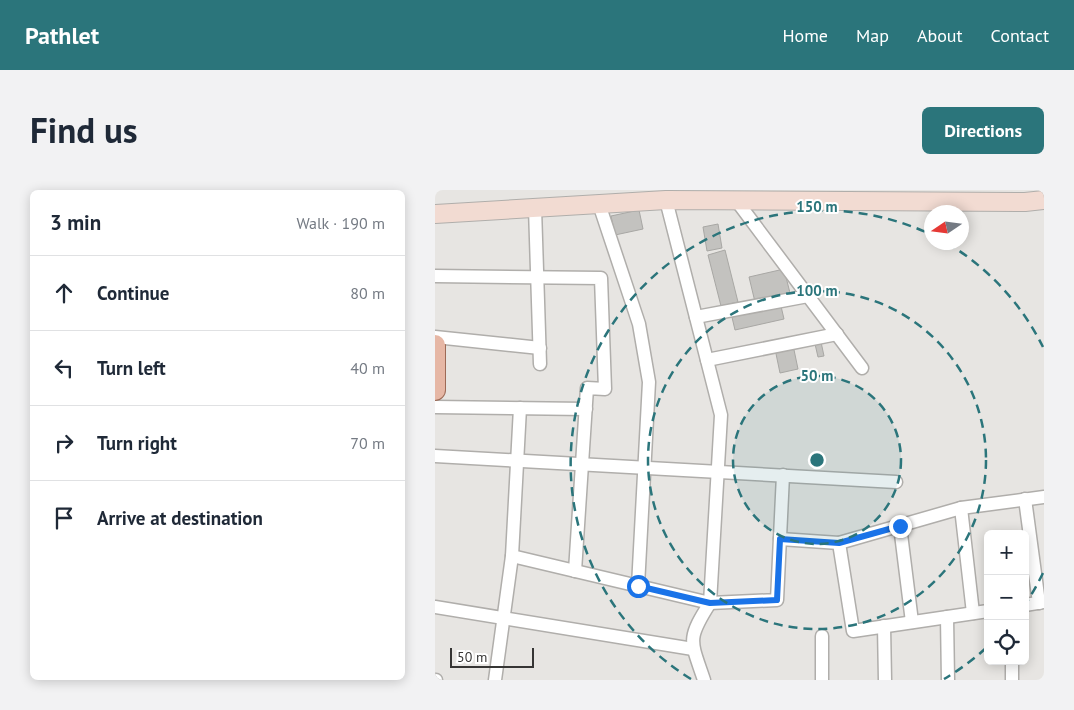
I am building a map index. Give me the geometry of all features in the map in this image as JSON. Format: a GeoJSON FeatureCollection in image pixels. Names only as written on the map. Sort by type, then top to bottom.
{"type":"FeatureCollection","features":[{"type":"Feature","properties":{"kind":"main road"},"geometry":{"type":"LineString","coordinates":[[435,345],[435,390]]}},
{"type":"Feature","properties":{"kind":"street"},"geometry":{"type":"LineString","coordinates":[[435,214],[666,200],[736,200],[839,195],[1025,196],[1044,200]]}},
{"type":"Feature","properties":{"kind":"street"},"geometry":{"type":"LineString","coordinates":[[666,200],[721,416],[710,603],[697,623],[692,641],[693,649],[705,680]]}},
{"type":"Feature","properties":{"kind":"street"},"geometry":{"type":"LineString","coordinates":[[736,200],[862,368]]}},
{"type":"Feature","properties":{"kind":"street"},"geometry":{"type":"LineString","coordinates":[[599,204],[639,324],[649,382],[638,586]]}},
{"type":"Feature","properties":{"kind":"street"},"geometry":{"type":"LineString","coordinates":[[535,208],[541,364]]}},
{"type":"Feature","properties":{"kind":"street"},"geometry":{"type":"LineString","coordinates":[[435,276],[601,278],[605,389],[587,388],[575,571]]}},
{"type":"Feature","properties":{"kind":"street"},"geometry":{"type":"LineString","coordinates":[[696,317],[808,296]]}},
{"type":"Feature","properties":{"kind":"street"},"geometry":{"type":"LineString","coordinates":[[707,360],[837,334]]}},
{"type":"Feature","properties":{"kind":"street"},"geometry":{"type":"LineString","coordinates":[[435,337],[540,348]]}},
{"type":"Feature","properties":{"kind":"street"},"geometry":{"type":"LineString","coordinates":[[435,407],[585,409]]}},
{"type":"Feature","properties":{"kind":"street"},"geometry":{"type":"LineString","coordinates":[[495,680],[512,556],[520,408]]}},
{"type":"Feature","properties":{"kind":"street"},"geometry":{"type":"LineString","coordinates":[[435,456],[896,482]]}},
{"type":"Feature","properties":{"kind":"street"},"geometry":{"type":"LineString","coordinates":[[512,556],[710,603],[777,600],[783,476]]}},
{"type":"Feature","properties":{"kind":"street"},"geometry":{"type":"LineString","coordinates":[[780,539],[839,543],[961,508],[1044,497]]}},
{"type":"Feature","properties":{"kind":"street"},"geometry":{"type":"LineString","coordinates":[[1025,500],[1042,602],[1029,604]]}},
{"type":"Feature","properties":{"kind":"street"},"geometry":{"type":"LineString","coordinates":[[961,508],[973,613]]}},
{"type":"Feature","properties":{"kind":"street"},"geometry":{"type":"LineString","coordinates":[[900,526],[912,622]]}},
{"type":"Feature","properties":{"kind":"street"},"geometry":{"type":"LineString","coordinates":[[839,543],[853,631],[984,612]]}},
{"type":"Feature","properties":{"kind":"street"},"geometry":{"type":"LineString","coordinates":[[435,607],[693,649]]}},
{"type":"Feature","properties":{"kind":"street"},"geometry":{"type":"LineString","coordinates":[[947,616],[948,680]]}},
{"type":"Feature","properties":{"kind":"street"},"geometry":{"type":"LineString","coordinates":[[884,626],[885,680]]}},
{"type":"Feature","properties":{"kind":"street"},"geometry":{"type":"LineString","coordinates":[[822,636],[822,680]]}},
{"type":"Feature","properties":{"kind":"street"},"geometry":{"type":"LineString","coordinates":[[1012,665],[1012,680]]}},
{"type":"Feature","properties":{"kind":"building"},"geometry":{"type":"Polygon","coordinates":[[[639,210],[643,229],[615,235],[611,216],[639,210]]]}},
{"type":"Feature","properties":{"kind":"building"},"geometry":{"type":"Polygon","coordinates":[[[718,224],[722,248],[707,251],[703,227],[718,224]]]}},
{"type":"Feature","properties":{"kind":"building"},"geometry":{"type":"Polygon","coordinates":[[[725,250],[738,302],[721,306],[708,255],[725,250]]]}},
{"type":"Feature","properties":{"kind":"building"},"geometry":{"type":"Polygon","coordinates":[[[784,269],[790,293],[755,302],[749,277],[784,269]]]}},
{"type":"Feature","properties":{"kind":"building"},"geometry":{"type":"Polygon","coordinates":[[[780,302],[784,319],[735,330],[731,313],[780,302]]]}},
{"type":"Feature","properties":{"kind":"building"},"geometry":{"type":"Polygon","coordinates":[[[821,342],[824,356],[818,357],[815,344],[821,342]]]}},
{"type":"Feature","properties":{"kind":"building"},"geometry":{"type":"Polygon","coordinates":[[[793,345],[798,369],[780,373],[775,349],[793,345]]]}},
{"type":"Feature","properties":{"kind":"route"},"geometry":{"type":"LineString","coordinates":[[638,586],[710,603],[777,600],[780,539],[839,543],[900,526]]}}]}
